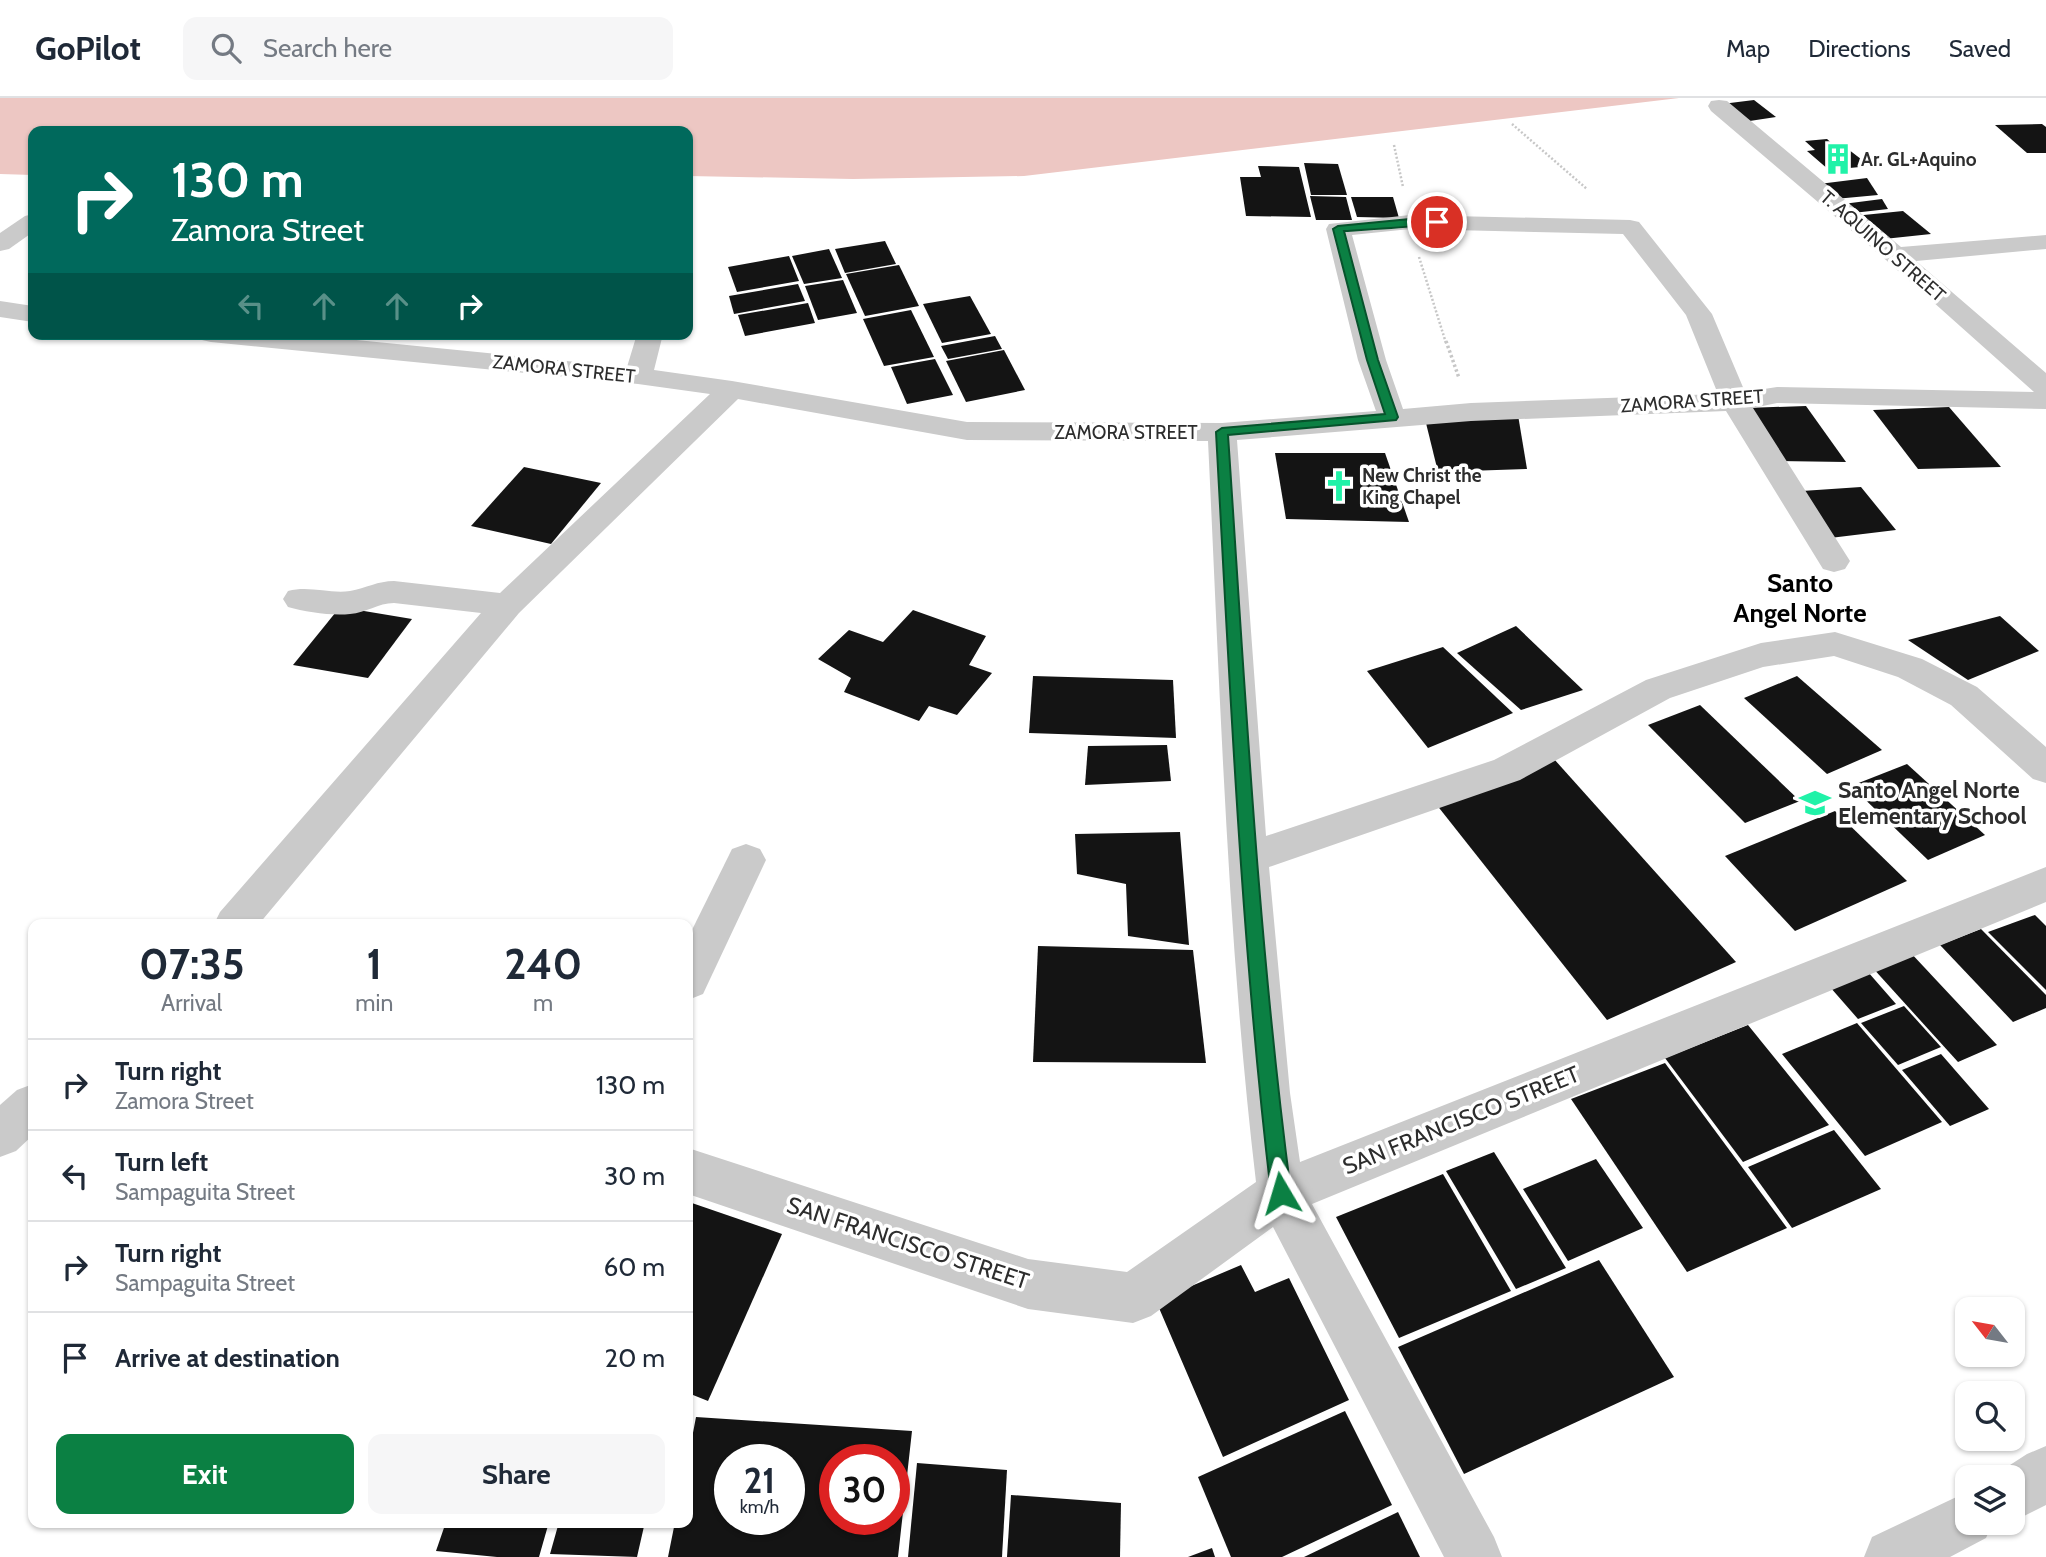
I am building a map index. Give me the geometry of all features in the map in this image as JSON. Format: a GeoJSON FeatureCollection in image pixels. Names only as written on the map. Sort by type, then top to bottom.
{"type":"FeatureCollection","features":[{"type":"Feature","properties":{"kind":"street","name":"T. AQUINO STREET"},"geometry":{"type":"LineString","coordinates":[[1719,106],[1895,255],[2046,388]]}},
{"type":"Feature","properties":{"kind":"street"},"geometry":{"type":"LineString","coordinates":[[1392,417],[1372,360],[1338,229],[1410,222],[1630,227],[1699,314],[1735,402],[1834,561]]}},
{"type":"Feature","properties":{"kind":"street"},"geometry":{"type":"LineString","coordinates":[[0,244],[28,224]]}},
{"type":"Feature","properties":{"kind":"street"},"geometry":{"type":"LineString","coordinates":[[1895,255],[2046,242]]}},
{"type":"Feature","properties":{"kind":"street"},"geometry":{"type":"LineString","coordinates":[[0,309],[28,313]]}},
{"type":"Feature","properties":{"kind":"street","name":"ZAMORA STREET"},"geometry":{"type":"LineString","coordinates":[[272,340],[638,376],[732,389],[967,431],[1222,432],[1392,417],[1735,402],[1777,396],[2046,401]]}},
{"type":"Feature","properties":{"kind":"street"},"geometry":{"type":"LineString","coordinates":[[638,376],[648,340]]}},
{"type":"Feature","properties":{"kind":"street"},"geometry":{"type":"LineString","coordinates":[[238,919],[507,605],[732,389]]}},
{"type":"Feature","properties":{"kind":"street"},"geometry":{"type":"LineString","coordinates":[[1222,432],[1248,858],[1268,1093],[1281,1193],[1474,1557]]}},
{"type":"Feature","properties":{"kind":"street"},"geometry":{"type":"LineString","coordinates":[[300,599],[350,603],[383,592],[507,605]]}},
{"type":"Feature","properties":{"kind":"street"},"geometry":{"type":"LineString","coordinates":[[1248,858],[1507,770],[1658,690],[1761,655],[1835,644],[1910,668],[1964,696],[2046,769]]}},
{"type":"Feature","properties":{"kind":"street"},"geometry":{"type":"LineString","coordinates":[[693,971],[746,860]]}},
{"type":"Feature","properties":{"kind":"street","name":"SAN FRANCISCO STREET"},"geometry":{"type":"LineString","coordinates":[[693,1173],[1028,1284],[1133,1298],[1281,1193],[2046,884]]}},
{"type":"Feature","properties":{"kind":"street"},"geometry":{"type":"LineString","coordinates":[[0,1135],[28,1110]]}},
{"type":"Feature","properties":{"kind":"street"},"geometry":{"type":"LineString","coordinates":[[2025,1487],[2046,1473]]}},
{"type":"Feature","properties":{"kind":"street"},"geometry":{"type":"LineString","coordinates":[[1892,1557],[1955,1525]]}},
{"type":"Feature","properties":{"kind":"path"},"geometry":{"type":"LineString","coordinates":[[1512,124],[1630,227]]}},
{"type":"Feature","properties":{"kind":"path"},"geometry":{"type":"LineString","coordinates":[[1394,145],[1410,222],[1430,297],[1471,412]]}},
{"type":"Feature","properties":{"kind":"shaded area"},"geometry":{"type":"Polygon","coordinates":[[[0,98],[1679,98],[1024,176],[853,179],[693,176],[693,126],[28,126],[28,175],[0,174],[0,98]]]}},
{"type":"Feature","properties":{"kind":"building"},"geometry":{"type":"Polygon","coordinates":[[[1754,100],[1776,117],[1743,122],[1722,104],[1754,100]]]}},
{"type":"Feature","properties":{"kind":"building"},"geometry":{"type":"Polygon","coordinates":[[[2042,124],[2046,127],[2046,153],[2027,153],[1995,125],[2042,124]]]}},
{"type":"Feature","properties":{"kind":"building","name":"Ar. GL+Aquino"},"geometry":{"type":"Polygon","coordinates":[[[1827,139],[1836,147],[1844,146],[1870,166],[1829,170],[1807,151],[1815,150],[1805,141],[1827,139]]]}},
{"type":"Feature","properties":{"kind":"building"},"geometry":{"type":"Polygon","coordinates":[[[1304,163],[1338,164],[1347,195],[1311,195],[1304,163]]]}},
{"type":"Feature","properties":{"kind":"building"},"geometry":{"type":"Polygon","coordinates":[[[1258,166],[1299,167],[1311,217],[1246,216],[1240,177],[1261,177],[1258,166]]]}},
{"type":"Feature","properties":{"kind":"building"},"geometry":{"type":"Polygon","coordinates":[[[1867,178],[1878,195],[1835,199],[1819,184],[1867,178]]]}},
{"type":"Feature","properties":{"kind":"building"},"geometry":{"type":"Polygon","coordinates":[[[1310,196],[1346,197],[1352,220],[1316,220],[1310,196]]]}},
{"type":"Feature","properties":{"kind":"building"},"geometry":{"type":"Polygon","coordinates":[[[1351,197],[1393,197],[1399,218],[1357,217],[1351,197]]]}},
{"type":"Feature","properties":{"kind":"building"},"geometry":{"type":"Polygon","coordinates":[[[1882,199],[1888,209],[1853,213],[1843,204],[1882,199]]]}},
{"type":"Feature","properties":{"kind":"building"},"geometry":{"type":"Polygon","coordinates":[[[1903,211],[1931,234],[1884,239],[1854,216],[1903,211]]]}},
{"type":"Feature","properties":{"kind":"building"},"geometry":{"type":"Polygon","coordinates":[[[885,241],[896,264],[845,273],[835,249],[885,241]]]}},
{"type":"Feature","properties":{"kind":"building"},"geometry":{"type":"Polygon","coordinates":[[[829,249],[842,278],[804,284],[792,256],[829,249]]]}},
{"type":"Feature","properties":{"kind":"building"},"geometry":{"type":"Polygon","coordinates":[[[789,256],[799,281],[737,292],[728,267],[789,256]]]}},
{"type":"Feature","properties":{"kind":"building"},"geometry":{"type":"Polygon","coordinates":[[[899,265],[919,306],[865,316],[846,274],[899,265]]]}},
{"type":"Feature","properties":{"kind":"building"},"geometry":{"type":"Polygon","coordinates":[[[843,280],[857,313],[818,320],[805,286],[843,280]]]}},
{"type":"Feature","properties":{"kind":"building"},"geometry":{"type":"Polygon","coordinates":[[[798,284],[805,301],[734,314],[729,296],[798,284]]]}},
{"type":"Feature","properties":{"kind":"building"},"geometry":{"type":"Polygon","coordinates":[[[970,296],[991,334],[942,343],[923,304],[970,296]]]}},
{"type":"Feature","properties":{"kind":"building"},"geometry":{"type":"Polygon","coordinates":[[[808,303],[815,323],[745,336],[738,315],[808,303]]]}},
{"type":"Feature","properties":{"kind":"building"},"geometry":{"type":"Polygon","coordinates":[[[911,310],[934,357],[884,366],[863,319],[911,310]]]}},
{"type":"Feature","properties":{"kind":"building"},"geometry":{"type":"Polygon","coordinates":[[[995,336],[1002,349],[948,359],[941,346],[995,336]]]}},
{"type":"Feature","properties":{"kind":"building"},"geometry":{"type":"Polygon","coordinates":[[[1004,350],[1025,390],[966,402],[946,361],[1004,350]]]}},
{"type":"Feature","properties":{"kind":"building"},"geometry":{"type":"Polygon","coordinates":[[[935,359],[953,395],[907,404],[891,367],[935,359]]]}},
{"type":"Feature","properties":{"kind":"building"},"geometry":{"type":"Polygon","coordinates":[[[1806,406],[1846,462],[1778,461],[1746,408],[1806,406]]]}},
{"type":"Feature","properties":{"kind":"building"},"geometry":{"type":"Polygon","coordinates":[[[1949,407],[2001,467],[1918,469],[1873,410],[1949,407]]]}},
{"type":"Feature","properties":{"kind":"building"},"geometry":{"type":"Polygon","coordinates":[[[1518,415],[1527,469],[1438,472],[1425,419],[1518,415]]]}},
{"type":"Feature","properties":{"kind":"building","name":"New Christ the King Chapel"},"geometry":{"type":"Polygon","coordinates":[[[1275,453],[1385,453],[1409,522],[1286,519],[1275,453]]]}},
{"type":"Feature","properties":{"kind":"building"},"geometry":{"type":"Polygon","coordinates":[[[524,467],[601,483],[551,544],[471,526],[524,467]]]}},
{"type":"Feature","properties":{"kind":"building"},"geometry":{"type":"Polygon","coordinates":[[[1861,487],[1896,530],[1830,538],[1802,491],[1861,487]]]}},
{"type":"Feature","properties":{"kind":"building"},"geometry":{"type":"Polygon","coordinates":[[[340,607],[412,619],[368,678],[293,665],[340,607]]]}},
{"type":"Feature","properties":{"kind":"building"},"geometry":{"type":"Polygon","coordinates":[[[913,610],[986,636],[969,665],[992,673],[957,715],[929,706],[919,721],[844,692],[851,678],[818,659],[849,630],[883,642],[913,610]]]}},
{"type":"Feature","properties":{"kind":"building"},"geometry":{"type":"Polygon","coordinates":[[[2000,616],[2039,651],[1968,680],[1908,640],[2000,616]]]}},
{"type":"Feature","properties":{"kind":"building"},"geometry":{"type":"Polygon","coordinates":[[[1516,626],[1583,690],[1521,710],[1457,653],[1516,626]]]}},
{"type":"Feature","properties":{"kind":"building"},"geometry":{"type":"Polygon","coordinates":[[[1443,647],[1513,713],[1428,748],[1367,671],[1443,647]]]}},
{"type":"Feature","properties":{"kind":"building"},"geometry":{"type":"Polygon","coordinates":[[[1033,676],[1173,680],[1176,738],[1029,733],[1033,676]]]}},
{"type":"Feature","properties":{"kind":"building"},"geometry":{"type":"Polygon","coordinates":[[[1797,676],[1882,750],[1827,774],[1744,698],[1797,676]]]}},
{"type":"Feature","properties":{"kind":"building"},"geometry":{"type":"Polygon","coordinates":[[[1700,705],[1800,801],[1745,823],[1648,725],[1700,705]]]}},
{"type":"Feature","properties":{"kind":"building"},"geometry":{"type":"Polygon","coordinates":[[[1167,745],[1171,781],[1085,785],[1088,746],[1167,745]]]}},
{"type":"Feature","properties":{"kind":"building"},"geometry":{"type":"Polygon","coordinates":[[[1554,759],[1736,962],[1607,1020],[1436,804],[1554,759]]]}},
{"type":"Feature","properties":{"kind":"building"},"geometry":{"type":"Polygon","coordinates":[[[1907,764],[1985,835],[1928,860],[1851,786],[1907,764]]]}},
{"type":"Feature","properties":{"kind":"building"},"geometry":{"type":"Polygon","coordinates":[[[1835,811],[1907,881],[1795,931],[1725,856],[1835,811]]]}},
{"type":"Feature","properties":{"kind":"building"},"geometry":{"type":"Polygon","coordinates":[[[1180,832],[1189,945],[1128,936],[1126,884],[1077,874],[1075,834],[1180,832]]]}},
{"type":"Feature","properties":{"kind":"building"},"geometry":{"type":"Polygon","coordinates":[[[2035,915],[2046,926],[2046,990],[1988,932],[2035,915]]]}},
{"type":"Feature","properties":{"kind":"building"},"geometry":{"type":"Polygon","coordinates":[[[1981,929],[2046,995],[2046,1008],[2013,1022],[1940,945],[1981,929]]]}},
{"type":"Feature","properties":{"kind":"building"},"geometry":{"type":"Polygon","coordinates":[[[1038,946],[1193,950],[1206,1063],[1033,1062],[1038,946]]]}},
{"type":"Feature","properties":{"kind":"building"},"geometry":{"type":"Polygon","coordinates":[[[1909,951],[1997,1045],[1958,1062],[1871,966],[1909,951]]]}},
{"type":"Feature","properties":{"kind":"building"},"geometry":{"type":"Polygon","coordinates":[[[1868,972],[1896,1004],[1858,1019],[1830,987],[1868,972]]]}},
{"type":"Feature","properties":{"kind":"building"},"geometry":{"type":"Polygon","coordinates":[[[1904,1006],[1941,1047],[1898,1065],[1861,1023],[1904,1006]]]}},
{"type":"Feature","properties":{"kind":"building"},"geometry":{"type":"Polygon","coordinates":[[[1857,1023],[1942,1122],[1865,1156],[1782,1054],[1857,1023]]]}},
{"type":"Feature","properties":{"kind":"building"},"geometry":{"type":"Polygon","coordinates":[[[1748,1025],[1829,1125],[1743,1162],[1665,1058],[1748,1025]]]}},
{"type":"Feature","properties":{"kind":"building"},"geometry":{"type":"Polygon","coordinates":[[[1941,1054],[1989,1109],[1950,1126],[1902,1070],[1941,1054]]]}},
{"type":"Feature","properties":{"kind":"building"},"geometry":{"type":"Polygon","coordinates":[[[1665,1063],[1787,1228],[1687,1272],[1571,1099],[1665,1063]]]}},
{"type":"Feature","properties":{"kind":"building"},"geometry":{"type":"Polygon","coordinates":[[[1834,1130],[1881,1189],[1792,1228],[1748,1167],[1834,1130]]]}},
{"type":"Feature","properties":{"kind":"building"},"geometry":{"type":"Polygon","coordinates":[[[1494,1152],[1566,1268],[1516,1289],[1446,1171],[1494,1152]]]}},
{"type":"Feature","properties":{"kind":"building"},"geometry":{"type":"Polygon","coordinates":[[[1596,1159],[1643,1228],[1568,1261],[1523,1189],[1596,1159]]]}},
{"type":"Feature","properties":{"kind":"building"},"geometry":{"type":"Polygon","coordinates":[[[1443,1174],[1511,1291],[1399,1338],[1336,1217],[1443,1174]]]}},
{"type":"Feature","properties":{"kind":"building"},"geometry":{"type":"Polygon","coordinates":[[[693,1203],[782,1234],[708,1401],[693,1395],[693,1203]]]}},
{"type":"Feature","properties":{"kind":"building"},"geometry":{"type":"Polygon","coordinates":[[[1599,1260],[1674,1377],[1464,1474],[1398,1347],[1599,1260]]]}},
{"type":"Feature","properties":{"kind":"building"},"geometry":{"type":"Polygon","coordinates":[[[1241,1265],[1255,1292],[1289,1278],[1349,1400],[1223,1457],[1156,1301],[1241,1265]]]}},
{"type":"Feature","properties":{"kind":"building"},"geometry":{"type":"Polygon","coordinates":[[[1345,1411],[1392,1505],[1282,1557],[1231,1557],[1198,1477],[1345,1411]]]}},
{"type":"Feature","properties":{"kind":"building"},"geometry":{"type":"Polygon","coordinates":[[[696,1417],[912,1431],[910,1449],[910,1444],[819,1444],[819,1535],[900,1535],[898,1557],[668,1557],[674,1528],[693,1528],[693,1433],[696,1417]]]}},
{"type":"Feature","properties":{"kind":"building"},"geometry":{"type":"Polygon","coordinates":[[[917,1463],[1007,1470],[1002,1557],[908,1557],[917,1463]]]}},
{"type":"Feature","properties":{"kind":"building"},"geometry":{"type":"Polygon","coordinates":[[[1011,1495],[1121,1503],[1120,1557],[1007,1557],[1011,1495]]]}},
{"type":"Feature","properties":{"kind":"building"},"geometry":{"type":"Polygon","coordinates":[[[1398,1512],[1420,1557],[1304,1557],[1398,1512]]]}},
{"type":"Feature","properties":{"kind":"building"},"geometry":{"type":"Polygon","coordinates":[[[444,1528],[547,1528],[539,1557],[497,1557],[436,1551],[444,1528]]]}},
{"type":"Feature","properties":{"kind":"building"},"geometry":{"type":"Polygon","coordinates":[[[557,1528],[644,1528],[637,1557],[550,1554],[557,1528]]]}},
{"type":"Feature","properties":{"kind":"building"},"geometry":{"type":"Polygon","coordinates":[[[1212,1548],[1215,1557],[1188,1557],[1212,1548]]]}},
{"type":"Feature","properties":{"kind":"place","name":"Ar. GL+Aquino"},"geometry":{"type":"Point","coordinates":[1838,159]}},
{"type":"Feature","properties":{"kind":"place","name":"New Christ the King Chapel"},"geometry":{"type":"Point","coordinates":[1339,486]}},
{"type":"Feature","properties":{"kind":"place","name":"Santo Angel Norte Elementary School"},"geometry":{"type":"Point","coordinates":[1815,803]}},
{"type":"Feature","properties":{"kind":"district","name":"Santo Angel Norte"},"geometry":{"type":"Point","coordinates":[1800,598]}},
{"type":"Feature","properties":{"kind":"route"},"geometry":{"type":"LineString","coordinates":[[1281,1193],[1268,1093],[1262,997],[1248,858],[1222,432],[1392,417],[1372,360],[1338,229],[1437,222]]}}]}
